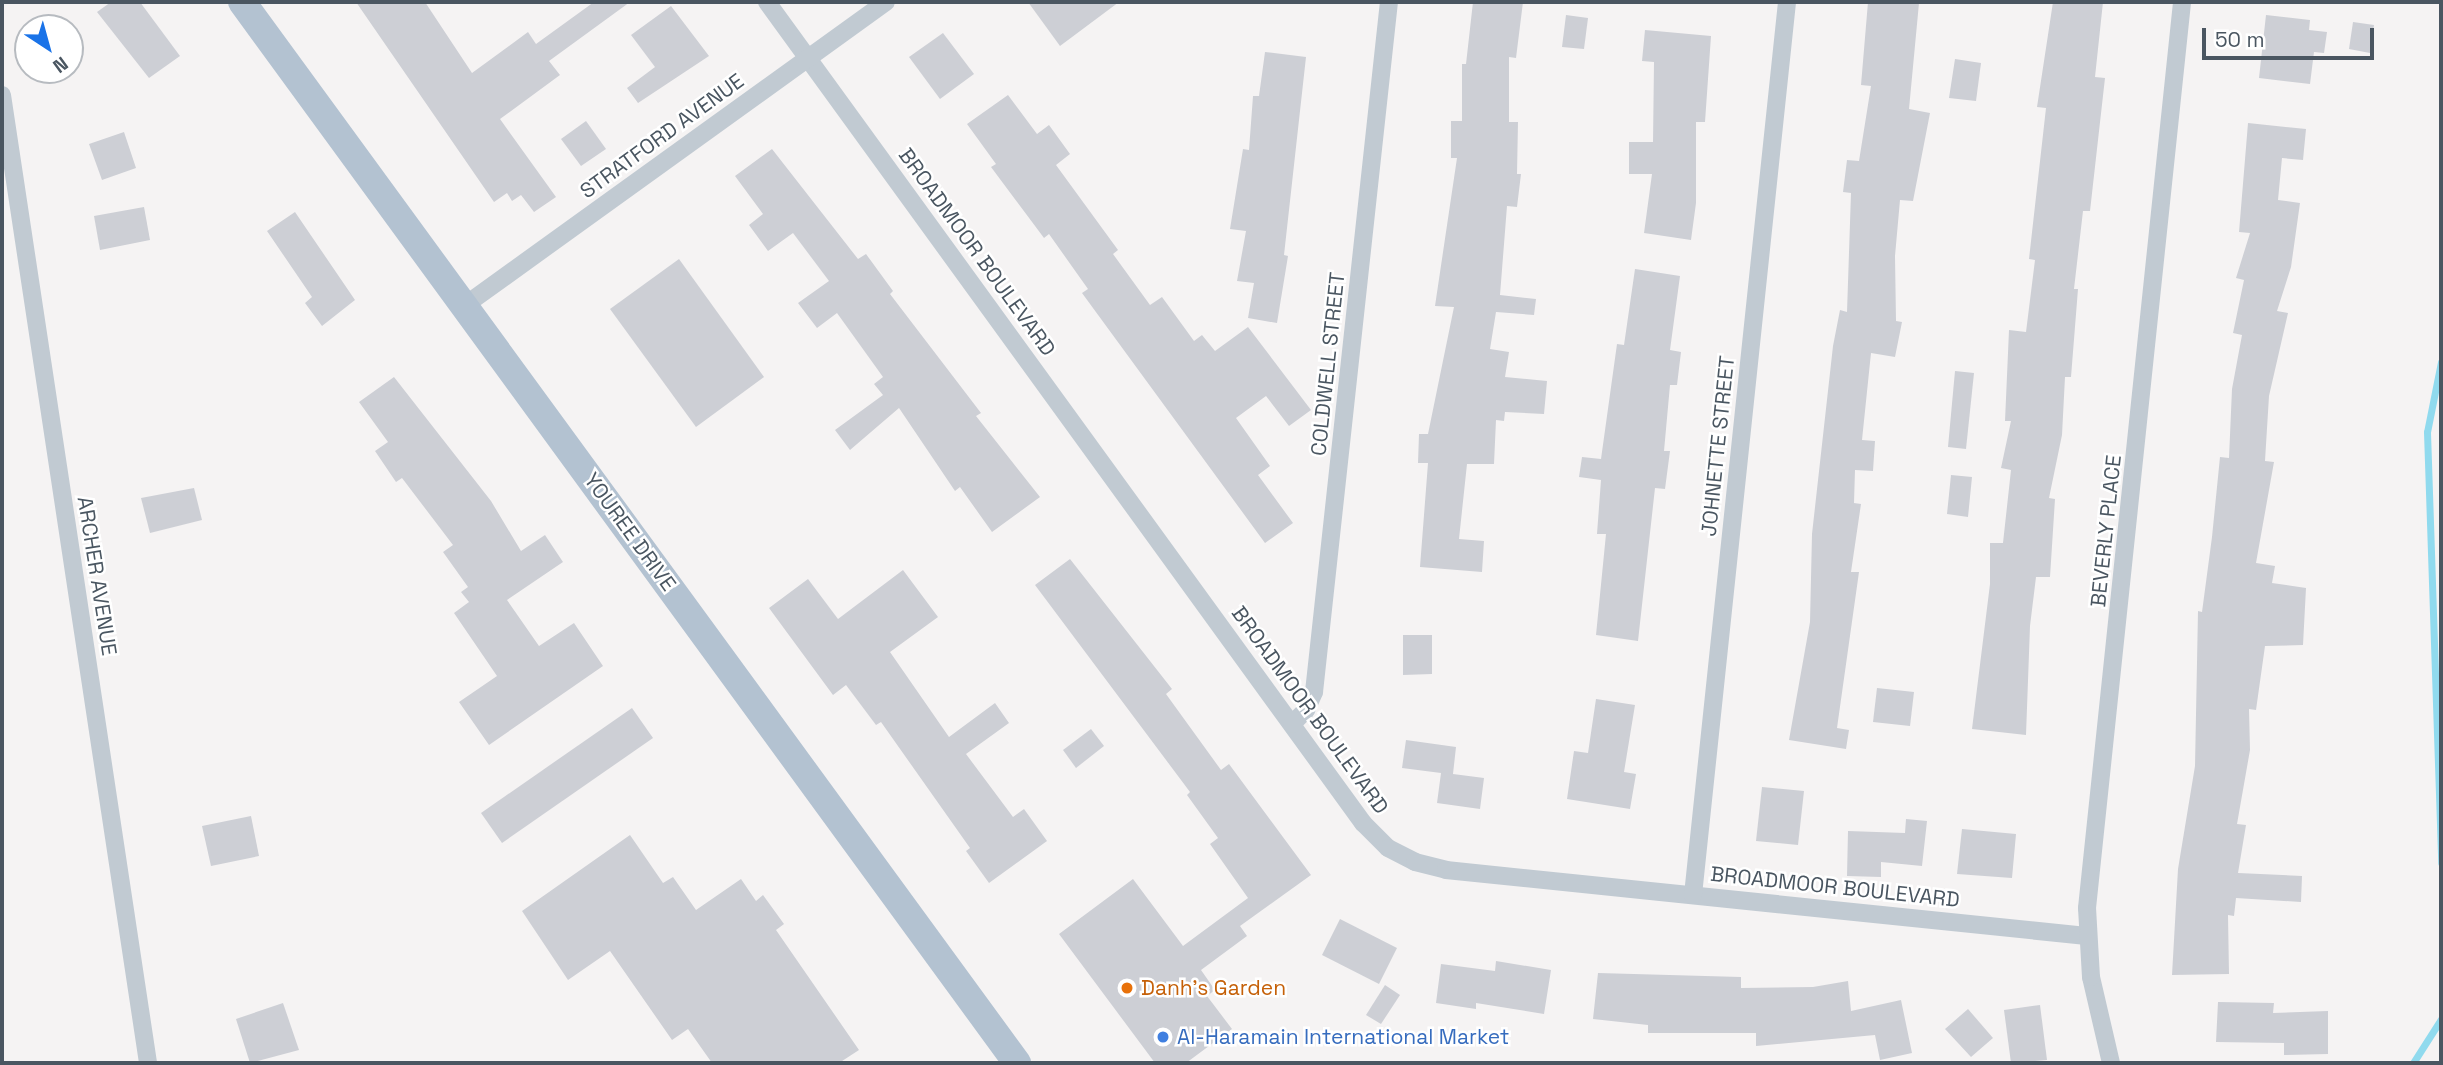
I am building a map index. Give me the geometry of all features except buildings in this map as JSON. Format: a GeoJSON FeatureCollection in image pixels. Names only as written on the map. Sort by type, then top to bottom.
{"type":"FeatureCollection","features":[{"type":"Feature","properties":{"kind":"main road","name":"YOUREE DRIVE"},"geometry":{"type":"LineString","coordinates":[[242,2],[1017,1063]]}},
{"type":"Feature","properties":{"kind":"street","name":"BROADMOOR BOULEVARD"},"geometry":{"type":"LineString","coordinates":[[767,2],[1376,838],[1415,862],[1446,870],[2087,936]]}},
{"type":"Feature","properties":{"kind":"street","name":"STRATFORD AVENUE"},"geometry":{"type":"LineString","coordinates":[[464,306],[886,2]]}},
{"type":"Feature","properties":{"kind":"street","name":"COLDWELL STREET"},"geometry":{"type":"LineString","coordinates":[[1292,724],[1306,710],[1314,692],[1389,2]]}},
{"type":"Feature","properties":{"kind":"street","name":"JOHNETTE STREET"},"geometry":{"type":"LineString","coordinates":[[1693,895],[1787,2]]}},
{"type":"Feature","properties":{"kind":"street","name":"BEVERLY PLACE"},"geometry":{"type":"LineString","coordinates":[[2111,1063],[2087,936],[2182,2]]}},
{"type":"Feature","properties":{"kind":"street","name":"ARCHER AVENUE"},"geometry":{"type":"LineString","coordinates":[[2,95],[148,1063]]}},
{"type":"Feature","properties":{"kind":"waterway"},"geometry":{"type":"LineString","coordinates":[[2441,362],[2427,432],[2441,863]]}},
{"type":"Feature","properties":{"kind":"waterway"},"geometry":{"type":"LineString","coordinates":[[2413,1063],[2441,1019]]}},
{"type":"Feature","properties":{"kind":"place","name":"Danh's Garden"},"geometry":{"type":"Point","coordinates":[1127,988]}},
{"type":"Feature","properties":{"kind":"place","name":"Al-Haramain International Market"},"geometry":{"type":"Point","coordinates":[1163,1037]}}]}
